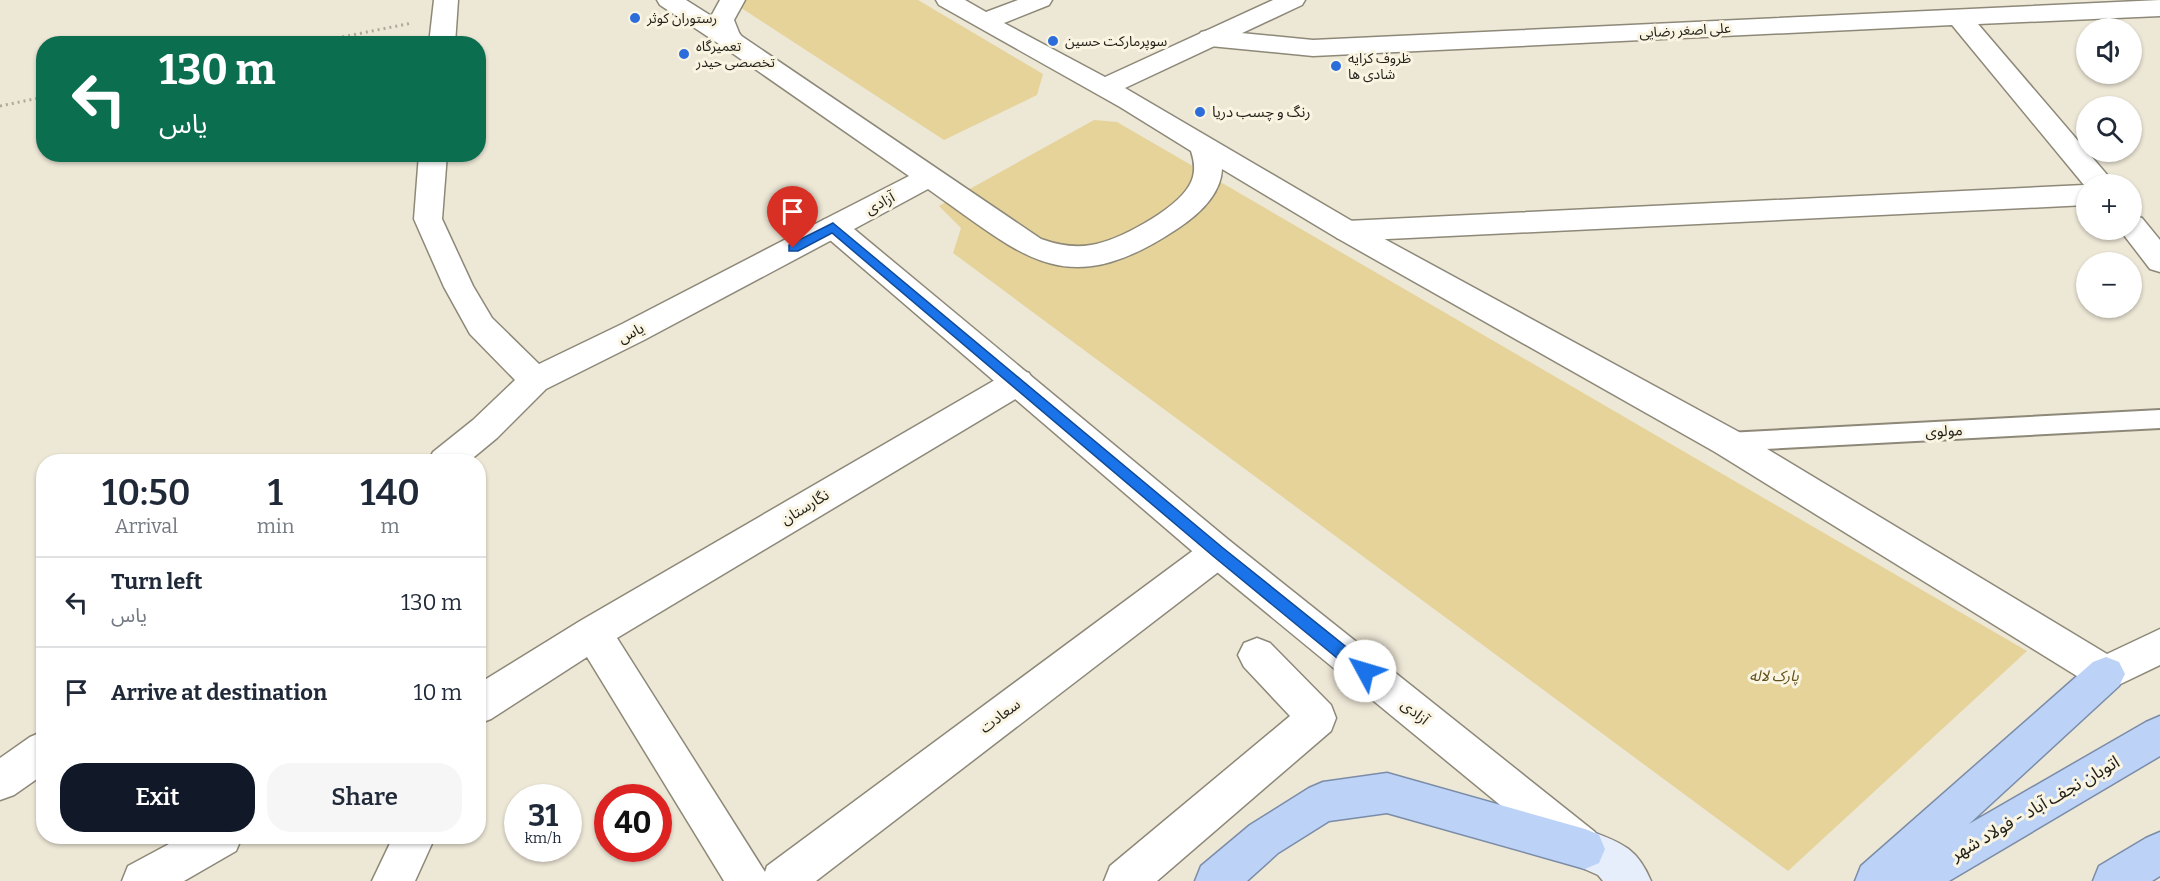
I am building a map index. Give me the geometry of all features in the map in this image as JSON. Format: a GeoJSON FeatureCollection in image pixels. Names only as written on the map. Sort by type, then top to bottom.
{"type":"FeatureCollection","features":[{"type":"Feature","properties":{"kind":"highway"},"geometry":{"type":"LineString","coordinates":[[1876,881],[2106,674]]}},
{"type":"Feature","properties":{"kind":"highway","name":"اتوبان نجف آباد - فولاد شهر"},"geometry":{"type":"LineString","coordinates":[[1910,881],[2160,735]]}},
{"type":"Feature","properties":{"kind":"highway"},"geometry":{"type":"LineString","coordinates":[[1216,881],[1264,840],[1323,802],[1387,793],[1592,865]]}},
{"type":"Feature","properties":{"kind":"highway"},"geometry":{"type":"LineString","coordinates":[[2114,881],[2160,852]]}},
{"type":"Feature","properties":{"kind":"main road"},"geometry":{"type":"LineString","coordinates":[[1592,865],[1612,860],[1630,881]]}},
{"type":"Feature","properties":{"kind":"street"},"geometry":{"type":"LineString","coordinates":[[669,0],[732,40],[1031,246],[1046,253],[1094,258],[1120,250],[1168,221],[1194,199],[1204,187],[1208,162],[1201,144]]}},
{"type":"Feature","properties":{"kind":"street"},"geometry":{"type":"LineString","coordinates":[[732,40],[721,25],[722,14],[733,0]]}},
{"type":"Feature","properties":{"kind":"street"},"geometry":{"type":"LineString","coordinates":[[948,0],[1105,87],[1347,231],[1727,442],[2106,674],[2160,646]]}},
{"type":"Feature","properties":{"kind":"street"},"geometry":{"type":"LineString","coordinates":[[984,22],[1040,0]]}},
{"type":"Feature","properties":{"kind":"street"},"geometry":{"type":"LineString","coordinates":[[1105,87],[1293,0]]}},
{"type":"Feature","properties":{"kind":"street"},"geometry":{"type":"LineString","coordinates":[[443,36],[445,8]]}},
{"type":"Feature","properties":{"kind":"street","name":"علی اصغر رضایی"},"geometry":{"type":"LineString","coordinates":[[1210,38],[1313,48],[2160,8]]}},
{"type":"Feature","properties":{"kind":"street"},"geometry":{"type":"LineString","coordinates":[[1958,17],[2091,174]]}},
{"type":"Feature","properties":{"kind":"street"},"geometry":{"type":"LineString","coordinates":[[432,162],[428,219],[459,287],[481,326],[535,381]]}},
{"type":"Feature","properties":{"kind":"street","name":"آزادی"},"geometry":{"type":"LineString","coordinates":[[929,177],[833,227],[1592,865]]}},
{"type":"Feature","properties":{"kind":"street"},"geometry":{"type":"LineString","coordinates":[[1347,231],[2076,195]]}},
{"type":"Feature","properties":{"kind":"street","name":"یاس"},"geometry":{"type":"LineString","coordinates":[[455,454],[485,429],[535,381],[833,227]]}},
{"type":"Feature","properties":{"kind":"street"},"geometry":{"type":"LineString","coordinates":[[2142,238],[2160,261]]}},
{"type":"Feature","properties":{"kind":"street","name":"نگارستان"},"geometry":{"type":"LineString","coordinates":[[486,707],[593,633],[1018,382]]}},
{"type":"Feature","properties":{"kind":"street","name":"سعادت"},"geometry":{"type":"LineString","coordinates":[[782,881],[1218,552]]}},
{"type":"Feature","properties":{"kind":"street"},"geometry":{"type":"LineString","coordinates":[[593,633],[748,881]]}},
{"type":"Feature","properties":{"kind":"street"},"geometry":{"type":"LineString","coordinates":[[1125,881],[1317,717],[1257,655]]}},
{"type":"Feature","properties":{"kind":"street"},"geometry":{"type":"LineString","coordinates":[[0,781],[36,756]]}},
{"type":"Feature","properties":{"kind":"street"},"geometry":{"type":"LineString","coordinates":[[143,881],[209,844]]}},
{"type":"Feature","properties":{"kind":"street"},"geometry":{"type":"LineString","coordinates":[[393,881],[412,844]]}},
{"type":"Feature","properties":{"kind":"lane","name":"مولوی"},"geometry":{"type":"LineString","coordinates":[[1727,442],[2160,419]]}},
{"type":"Feature","properties":{"kind":"path"},"geometry":{"type":"LineString","coordinates":[[338,36],[445,8]]}},
{"type":"Feature","properties":{"kind":"path"},"geometry":{"type":"LineString","coordinates":[[0,106],[36,99]]}},
{"type":"Feature","properties":{"kind":"green space"},"geometry":{"type":"Polygon","coordinates":[[[729,0],[918,0],[1043,74],[1037,95],[944,140],[729,0]]]}},
{"type":"Feature","properties":{"kind":"green space","name":"پارک لاله"},"geometry":{"type":"Polygon","coordinates":[[[1094,120],[1117,122],[2027,651],[1788,871],[953,253],[961,228],[939,206],[1094,120]]]}},
{"type":"Feature","properties":{"kind":"place","name":"رستوران کوثر"},"geometry":{"type":"Point","coordinates":[635,18]}},
{"type":"Feature","properties":{"kind":"place","name":"سوپرمارکت حسین"},"geometry":{"type":"Point","coordinates":[1053,41]}},
{"type":"Feature","properties":{"kind":"place","name":"تعمیرگاه تخصصی حیدر"},"geometry":{"type":"Point","coordinates":[684,54]}},
{"type":"Feature","properties":{"kind":"place","name":"ظروف کرایه شادی ها"},"geometry":{"type":"Point","coordinates":[1336,66]}},
{"type":"Feature","properties":{"kind":"place","name":"رنگ و چسب دریا"},"geometry":{"type":"Point","coordinates":[1200,112]}},
{"type":"Feature","properties":{"kind":"route"},"geometry":{"type":"LineString","coordinates":[[793,248],[833,227],[1218,552],[1365,671]]}}]}
